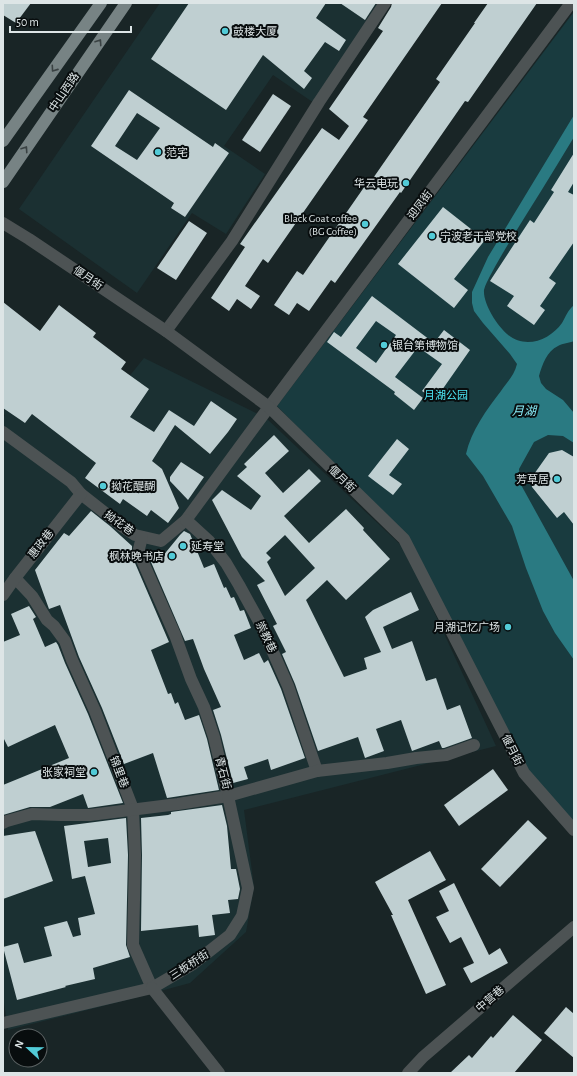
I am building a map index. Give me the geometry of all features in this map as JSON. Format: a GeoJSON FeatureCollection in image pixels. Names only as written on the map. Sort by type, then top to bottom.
{"type":"FeatureCollection","features":[{"type":"Feature","properties":{"kind":"main road","name":"中山西路"},"geometry":{"type":"LineString","coordinates":[[3,141],[101,3]]}},
{"type":"Feature","properties":{"kind":"main road","name":"中山西路"},"geometry":{"type":"LineString","coordinates":[[3,182],[126,3]]}},
{"type":"Feature","properties":{"kind":"street"},"geometry":{"type":"LineString","coordinates":[[166,331],[232,241],[319,102],[385,3]]}},
{"type":"Feature","properties":{"kind":"street","name":"迎凤街"},"geometry":{"type":"LineString","coordinates":[[269,407],[571,3]]}},
{"type":"Feature","properties":{"kind":"street","name":"偃月街"},"geometry":{"type":"LineString","coordinates":[[3,223],[166,331],[269,407],[404,539],[524,773],[574,830]]}},
{"type":"Feature","properties":{"kind":"street","name":"拗花巷"},"geometry":{"type":"LineString","coordinates":[[3,432],[71,482],[81,494],[136,535],[161,541],[186,520],[269,407]]}},
{"type":"Feature","properties":{"kind":"street","name":"惠政巷"},"geometry":{"type":"LineString","coordinates":[[3,595],[81,494]]}},
{"type":"Feature","properties":{"kind":"street","name":"崇教巷"},"geometry":{"type":"LineString","coordinates":[[186,520],[209,542],[226,563],[261,625],[288,686],[317,771]]}},
{"type":"Feature","properties":{"kind":"street","name":"青石街"},"geometry":{"type":"LineString","coordinates":[[3,823],[32,814],[61,816],[90,815],[228,796],[214,737],[204,707],[191,679],[175,635],[142,560],[140,549],[142,537]]}},
{"type":"Feature","properties":{"kind":"street","name":"锦里巷"},"geometry":{"type":"LineString","coordinates":[[15,578],[32,596],[47,620],[54,626],[65,641],[97,716],[133,809],[135,855],[133,945],[152,988],[220,1073]]}},
{"type":"Feature","properties":{"kind":"street"},"geometry":{"type":"LineString","coordinates":[[228,796],[317,771],[446,755],[474,745]]}},
{"type":"Feature","properties":{"kind":"street","name":"三板桥街"},"geometry":{"type":"LineString","coordinates":[[3,1023],[152,988],[193,964],[230,935],[242,916],[248,888],[228,796]]}},
{"type":"Feature","properties":{"kind":"street","name":"中营巷"},"geometry":{"type":"LineString","coordinates":[[408,1073],[423,1056],[574,927]]}},
{"type":"Feature","properties":{"kind":"shaded area"},"geometry":{"type":"Polygon","coordinates":[[[160,3],[382,3],[314,103],[273,75],[224,146],[265,174],[226,234],[192,213],[137,293],[19,209],[160,3]]]}},
{"type":"Feature","properties":{"kind":"shaded area"},"geometry":{"type":"Polygon","coordinates":[[[144,358],[266,418],[405,549],[496,746],[244,810],[254,887],[246,932],[190,983],[16,1028],[8,1028],[8,1030],[3,996],[3,418],[5,415],[3,414],[3,359],[103,409],[144,358]]]}},
{"type":"Feature","properties":{"kind":"green space","name":"月湖公园"},"geometry":{"type":"Polygon","coordinates":[[[573,13],[574,824],[527,769],[406,538],[277,406],[573,13]]]}},
{"type":"Feature","properties":{"kind":"water","name":"月湖"},"geometry":{"type":"Polygon","coordinates":[[[574,115],[574,137],[500,258],[487,281],[484,296],[491,314],[507,334],[514,339],[529,342],[537,341],[551,334],[562,323],[574,305],[574,341],[560,345],[551,351],[543,363],[539,376],[541,383],[546,389],[563,400],[574,413],[574,443],[563,436],[548,435],[534,442],[519,469],[520,483],[574,581],[574,660],[555,633],[543,611],[526,568],[512,526],[483,476],[466,454],[468,445],[480,421],[512,375],[517,364],[474,311],[472,292],[488,257],[574,115]]]}},
{"type":"Feature","properties":{"kind":"building"},"geometry":{"type":"Polygon","coordinates":[[[3,3],[31,3],[16,23],[3,15],[3,3]]]}},
{"type":"Feature","properties":{"kind":"building","name":"鼓楼大厦"},"geometry":{"type":"Polygon","coordinates":[[[189,3],[326,3],[316,18],[346,40],[339,51],[325,42],[304,71],[312,78],[304,89],[263,55],[226,110],[151,59],[189,3]]]}},
{"type":"Feature","properties":{"kind":"building"},"geometry":{"type":"Polygon","coordinates":[[[340,3],[376,3],[365,20],[340,3]]]}},
{"type":"Feature","properties":{"kind":"building"},"geometry":{"type":"Polygon","coordinates":[[[392,3],[442,3],[363,117],[368,120],[268,263],[263,259],[245,286],[260,296],[251,309],[237,299],[229,311],[211,298],[245,247],[240,244],[322,128],[339,140],[349,126],[329,109],[383,31],[378,28],[392,3]]]}},
{"type":"Feature","properties":{"kind":"building"},"geometry":{"type":"Polygon","coordinates":[[[488,3],[537,3],[468,102],[465,101],[401,193],[400,192],[335,283],[331,280],[309,311],[297,303],[289,315],[274,305],[297,271],[303,275],[367,183],[369,184],[440,82],[436,79],[488,3]]]}},
{"type":"Feature","properties":{"kind":"building"},"geometry":{"type":"Polygon","coordinates":[[[129,90],[213,147],[215,143],[229,153],[185,217],[171,208],[174,203],[91,146],[129,90]],[[137,113],[115,146],[137,160],[160,128],[137,113]]]}},
{"type":"Feature","properties":{"kind":"building"},"geometry":{"type":"Polygon","coordinates":[[[273,94],[291,106],[260,152],[242,140],[273,94]]]}},
{"type":"Feature","properties":{"kind":"building"},"geometry":{"type":"Polygon","coordinates":[[[574,153],[574,182],[568,192],[574,195],[574,242],[549,278],[556,283],[540,306],[545,310],[534,325],[507,306],[514,296],[490,281],[530,220],[534,223],[554,192],[551,190],[574,153]]]}},
{"type":"Feature","properties":{"kind":"building"},"geometry":{"type":"Polygon","coordinates":[[[443,207],[485,240],[454,279],[468,290],[454,308],[398,264],[443,207]]]}},
{"type":"Feature","properties":{"kind":"building"},"geometry":{"type":"Polygon","coordinates":[[[189,221],[207,233],[176,280],[157,268],[189,221]]]}},
{"type":"Feature","properties":{"kind":"building"},"geometry":{"type":"Polygon","coordinates":[[[372,296],[434,343],[444,330],[470,350],[435,400],[422,391],[442,364],[418,347],[395,377],[423,398],[414,410],[394,394],[395,392],[327,342],[334,332],[341,337],[372,296]],[[376,321],[356,348],[376,363],[396,335],[376,321]]]}},
{"type":"Feature","properties":{"kind":"building"},"geometry":{"type":"Polygon","coordinates":[[[3,302],[40,331],[59,305],[96,333],[93,337],[126,362],[121,369],[149,389],[130,417],[154,432],[169,410],[194,426],[211,401],[237,419],[210,454],[175,425],[152,461],[162,469],[179,508],[168,523],[151,510],[147,516],[123,499],[120,504],[85,478],[96,463],[32,414],[25,423],[3,408],[3,302]]]}},
{"type":"Feature","properties":{"kind":"building"},"geometry":{"type":"Polygon","coordinates":[[[274,435],[289,451],[265,473],[283,493],[309,469],[321,481],[284,516],[309,543],[346,509],[390,559],[346,600],[327,580],[306,600],[344,677],[367,669],[364,658],[381,652],[365,617],[373,610],[411,592],[419,610],[383,627],[392,649],[412,641],[426,681],[436,678],[447,710],[460,705],[472,738],[444,748],[442,748],[439,741],[412,751],[401,720],[376,729],[384,751],[365,758],[358,737],[318,751],[295,684],[282,654],[286,652],[273,626],[277,624],[257,585],[265,581],[242,557],[212,500],[222,490],[251,510],[261,496],[237,476],[247,467],[244,464],[274,435]],[[285,535],[266,553],[271,558],[267,562],[285,596],[315,568],[285,535]]]}},
{"type":"Feature","properties":{"kind":"building"},"geometry":{"type":"Polygon","coordinates":[[[397,439],[409,449],[389,475],[402,484],[393,495],[368,476],[397,439]]]}},
{"type":"Feature","properties":{"kind":"building"},"geometry":{"type":"Polygon","coordinates":[[[562,450],[574,457],[574,525],[564,512],[557,518],[532,487],[531,481],[532,477],[549,453],[562,450]]]}},
{"type":"Feature","properties":{"kind":"building"},"geometry":{"type":"Polygon","coordinates":[[[181,462],[204,477],[188,500],[170,481],[170,477],[181,462]]]}},
{"type":"Feature","properties":{"kind":"building"},"geometry":{"type":"Polygon","coordinates":[[[91,511],[132,546],[135,563],[169,642],[151,650],[168,694],[171,693],[175,704],[178,702],[185,720],[199,715],[207,739],[219,790],[167,798],[153,753],[124,764],[102,708],[79,657],[60,605],[49,609],[35,570],[64,533],[69,536],[91,511]]]}},
{"type":"Feature","properties":{"kind":"building"},"geometry":{"type":"Polygon","coordinates":[[[184,531],[190,534],[204,568],[214,564],[224,588],[226,587],[231,598],[234,597],[240,611],[244,610],[251,628],[234,635],[244,660],[259,653],[264,663],[268,660],[281,689],[305,758],[271,770],[268,759],[244,767],[248,779],[233,783],[213,710],[221,707],[204,669],[193,639],[185,641],[151,562],[162,557],[184,531]]]}},
{"type":"Feature","properties":{"kind":"building"},"geometry":{"type":"Polygon","coordinates":[[[29,606],[36,617],[33,619],[45,647],[56,642],[58,645],[88,714],[123,803],[88,808],[83,794],[50,807],[30,807],[3,815],[3,785],[69,758],[55,725],[8,747],[3,737],[3,642],[20,635],[11,614],[29,606]]]}},
{"type":"Feature","properties":{"kind":"building"},"geometry":{"type":"Polygon","coordinates":[[[493,769],[508,790],[459,826],[444,805],[493,769]]]}},
{"type":"Feature","properties":{"kind":"building"},"geometry":{"type":"Polygon","coordinates":[[[222,805],[227,826],[231,869],[236,869],[240,889],[238,899],[228,900],[230,913],[212,915],[215,935],[199,937],[198,925],[141,931],[141,818],[168,815],[171,814],[171,812],[222,805]]]}},
{"type":"Feature","properties":{"kind":"building"},"geometry":{"type":"Polygon","coordinates":[[[126,818],[128,855],[126,945],[130,957],[93,968],[95,979],[17,1000],[3,947],[18,943],[24,963],[52,956],[44,927],[67,921],[73,937],[81,935],[78,918],[95,914],[85,876],[72,879],[64,826],[126,818]],[[108,838],[84,841],[88,867],[111,863],[108,838]]]}},
{"type":"Feature","properties":{"kind":"building"},"geometry":{"type":"Polygon","coordinates":[[[528,820],[547,838],[500,887],[481,869],[528,820]]]}},
{"type":"Feature","properties":{"kind":"building"},"geometry":{"type":"Polygon","coordinates":[[[35,831],[53,881],[3,899],[3,836],[35,831]]]}},
{"type":"Feature","properties":{"kind":"building"},"geometry":{"type":"Polygon","coordinates":[[[430,851],[446,880],[408,900],[446,985],[426,994],[391,915],[393,915],[375,882],[430,851]]]}},
{"type":"Feature","properties":{"kind":"building"},"geometry":{"type":"Polygon","coordinates":[[[454,883],[489,955],[500,948],[508,963],[471,983],[463,968],[474,963],[461,937],[450,943],[436,917],[449,911],[439,891],[454,883]]]}},
{"type":"Feature","properties":{"kind":"building"},"geometry":{"type":"Polygon","coordinates":[[[566,1007],[574,1014],[574,1058],[544,1033],[566,1007]]]}},
{"type":"Feature","properties":{"kind":"building"},"geometry":{"type":"Polygon","coordinates":[[[513,1015],[542,1040],[514,1073],[450,1073],[469,1055],[472,1058],[491,1036],[493,1038],[513,1015]]]}},
{"type":"Feature","properties":{"kind":"place","name":"鼓楼大厦"},"geometry":{"type":"Point","coordinates":[225,31]}},
{"type":"Feature","properties":{"kind":"place","name":"范宅"},"geometry":{"type":"Point","coordinates":[158,152]}},
{"type":"Feature","properties":{"kind":"place","name":"华云电玩"},"geometry":{"type":"Point","coordinates":[406,183]}},
{"type":"Feature","properties":{"kind":"place","name":"Black Goat coffee (BG Coffee)"},"geometry":{"type":"Point","coordinates":[365,224]}},
{"type":"Feature","properties":{"kind":"place","name":"宁波老干部党校"},"geometry":{"type":"Point","coordinates":[432,236]}},
{"type":"Feature","properties":{"kind":"place","name":"银台第博物馆"},"geometry":{"type":"Point","coordinates":[384,345]}},
{"type":"Feature","properties":{"kind":"place","name":"芳草居"},"geometry":{"type":"Point","coordinates":[557,479]}},
{"type":"Feature","properties":{"kind":"place","name":"拗花醍醐"},"geometry":{"type":"Point","coordinates":[103,486]}},
{"type":"Feature","properties":{"kind":"place","name":"延寿堂"},"geometry":{"type":"Point","coordinates":[183,546]}},
{"type":"Feature","properties":{"kind":"place","name":"枫林晚书店"},"geometry":{"type":"Point","coordinates":[172,556]}},
{"type":"Feature","properties":{"kind":"place","name":"月湖记忆广场"},"geometry":{"type":"Point","coordinates":[508,627]}},
{"type":"Feature","properties":{"kind":"place","name":"张家祠堂"},"geometry":{"type":"Point","coordinates":[94,772]}}]}
